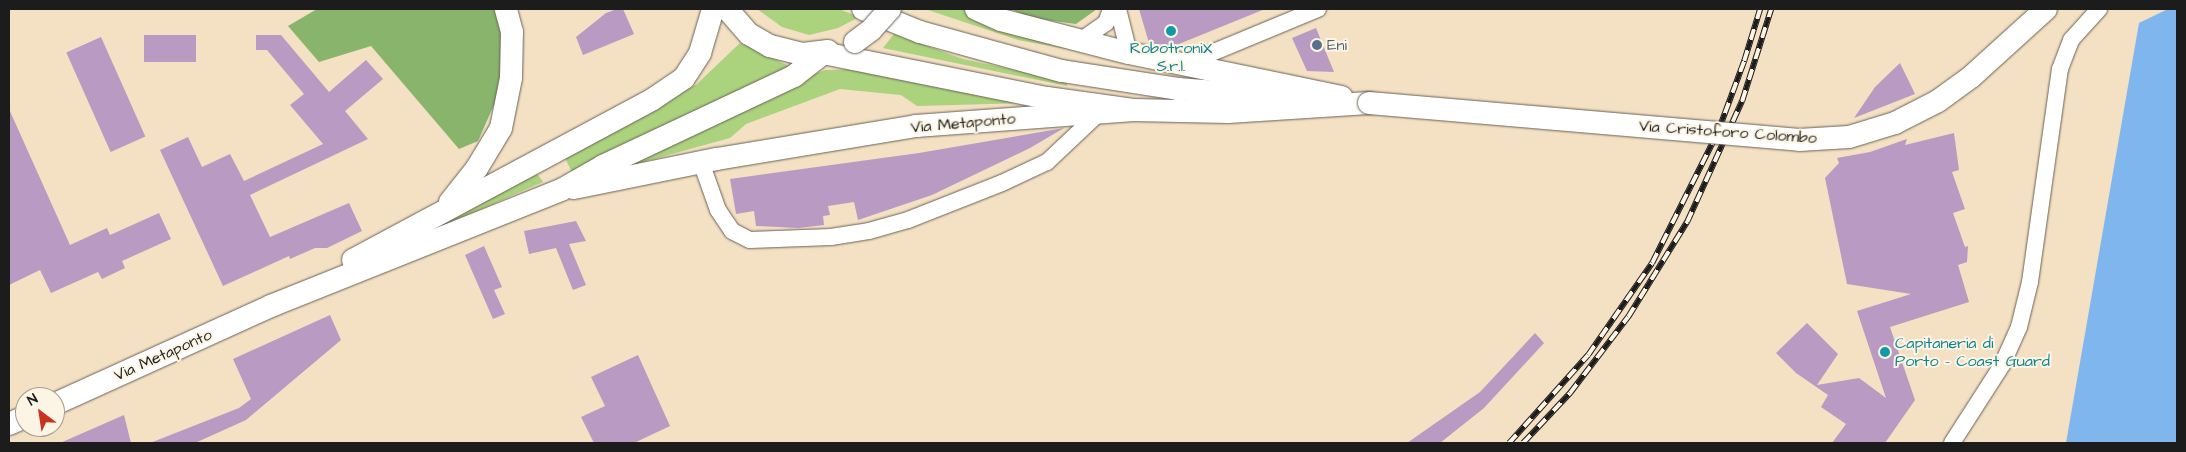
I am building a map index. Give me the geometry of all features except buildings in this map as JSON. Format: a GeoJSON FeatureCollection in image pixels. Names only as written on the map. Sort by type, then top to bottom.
{"type":"FeatureCollection","features":[{"type":"Feature","properties":{"kind":"main road"},"geometry":{"type":"LineString","coordinates":[[445,209],[477,168],[501,128],[511,78],[512,32],[506,9]]}},
{"type":"Feature","properties":{"kind":"main road"},"geometry":{"type":"LineString","coordinates":[[271,306],[445,209],[653,99],[684,78],[700,53],[713,9]]}},
{"type":"Feature","properties":{"kind":"main road"},"geometry":{"type":"LineString","coordinates":[[727,9],[749,34],[770,46],[803,54],[823,53],[1047,98],[1133,110]]}},
{"type":"Feature","properties":{"kind":"main road"},"geometry":{"type":"LineString","coordinates":[[863,9],[920,32],[1062,71],[1178,89],[1370,103]]}},
{"type":"Feature","properties":{"kind":"main road"},"geometry":{"type":"LineString","coordinates":[[271,306],[561,190],[603,166],[794,76],[823,53],[855,42],[871,30],[890,9]]}},
{"type":"Feature","properties":{"kind":"main road"},"geometry":{"type":"LineString","coordinates":[[976,9],[1001,20],[1130,53],[1370,103]]}},
{"type":"Feature","properties":{"kind":"main road","name":"Via Cristoforo Colombo"},"geometry":{"type":"LineString","coordinates":[[1370,103],[1799,140],[1849,137],[1895,123],[1938,101],[1971,77],[2046,9]]}},
{"type":"Feature","properties":{"kind":"main road","name":"Via Metaponto"},"geometry":{"type":"LineString","coordinates":[[561,190],[701,162],[916,126],[1133,110],[1228,112],[1370,103]]}},
{"type":"Feature","properties":{"kind":"main road","name":"Via Metaponto"},"geometry":{"type":"LineString","coordinates":[[65,399],[271,306]]}},
{"type":"Feature","properties":{"kind":"street"},"geometry":{"type":"LineString","coordinates":[[1080,41],[1106,23],[1112,9]]}},
{"type":"Feature","properties":{"kind":"street"},"geometry":{"type":"LineString","coordinates":[[1118,9],[1130,53]]}},
{"type":"Feature","properties":{"kind":"street"},"geometry":{"type":"LineString","coordinates":[[1185,64],[1318,9]]}},
{"type":"Feature","properties":{"kind":"street"},"geometry":{"type":"LineString","coordinates":[[1952,443],[2002,365],[2019,327],[2030,282],[2055,104],[2064,55],[2080,29],[2099,9]]}},
{"type":"Feature","properties":{"kind":"street"},"geometry":{"type":"LineString","coordinates":[[701,162],[718,210],[732,231],[750,240],[831,237],[869,231],[908,220],[1002,183],[1047,162],[1100,112]]}},
{"type":"Feature","properties":{"kind":"green space"},"geometry":{"type":"Polygon","coordinates":[[[317,9],[494,9],[502,36],[501,89],[478,141],[459,149],[371,46],[319,62],[288,26],[317,9]]]}},
{"type":"Feature","properties":{"kind":"green space"},"geometry":{"type":"Polygon","coordinates":[[[757,9],[839,9],[859,17],[838,28],[809,35],[782,27],[757,9]]]}},
{"type":"Feature","properties":{"kind":"green space"},"geometry":{"type":"Polygon","coordinates":[[[925,9],[963,9],[1011,31],[1142,63],[1018,40],[925,9]]]}},
{"type":"Feature","properties":{"kind":"green space"},"geometry":{"type":"Polygon","coordinates":[[[1011,9],[1097,9],[1076,24],[1031,18],[1011,9]]]}},
{"type":"Feature","properties":{"kind":"green space"},"geometry":{"type":"Polygon","coordinates":[[[894,34],[963,59],[1067,81],[1067,86],[883,48],[894,34]]]}},
{"type":"Feature","properties":{"kind":"green space"},"geometry":{"type":"Polygon","coordinates":[[[740,43],[789,66],[572,172],[565,158],[697,84],[740,43]]]}},
{"type":"Feature","properties":{"kind":"green space"},"geometry":{"type":"Polygon","coordinates":[[[860,69],[1030,103],[917,106],[901,95],[840,89],[746,124],[730,138],[632,165],[797,81],[825,70],[860,69]]]}},
{"type":"Feature","properties":{"kind":"green space"},"geometry":{"type":"Polygon","coordinates":[[[536,172],[543,182],[395,247],[536,172]]]}},
{"type":"Feature","properties":{"kind":"water"},"geometry":{"type":"Polygon","coordinates":[[[2168,9],[2177,9],[2177,443],[2066,443],[2139,23],[2168,9]]]}},
{"type":"Feature","properties":{"kind":"railway"},"geometry":{"type":"LineString","coordinates":[[1509,443],[1588,355],[1652,263],[1717,134],[1744,61],[1760,9]]}},
{"type":"Feature","properties":{"kind":"railway"},"geometry":{"type":"LineString","coordinates":[[1523,443],[1570,393],[1628,317],[1687,222],[1742,101],[1771,9]]}},
{"type":"Feature","properties":{"kind":"place","name":"RobotroniX S.r.l."},"geometry":{"type":"Point","coordinates":[1171,31]}},
{"type":"Feature","properties":{"kind":"place","name":"Eni"},"geometry":{"type":"Point","coordinates":[1317,45]}},
{"type":"Feature","properties":{"kind":"place","name":"Capitaneria di Porto - Coast Guard"},"geometry":{"type":"Point","coordinates":[1885,352]}}]}
